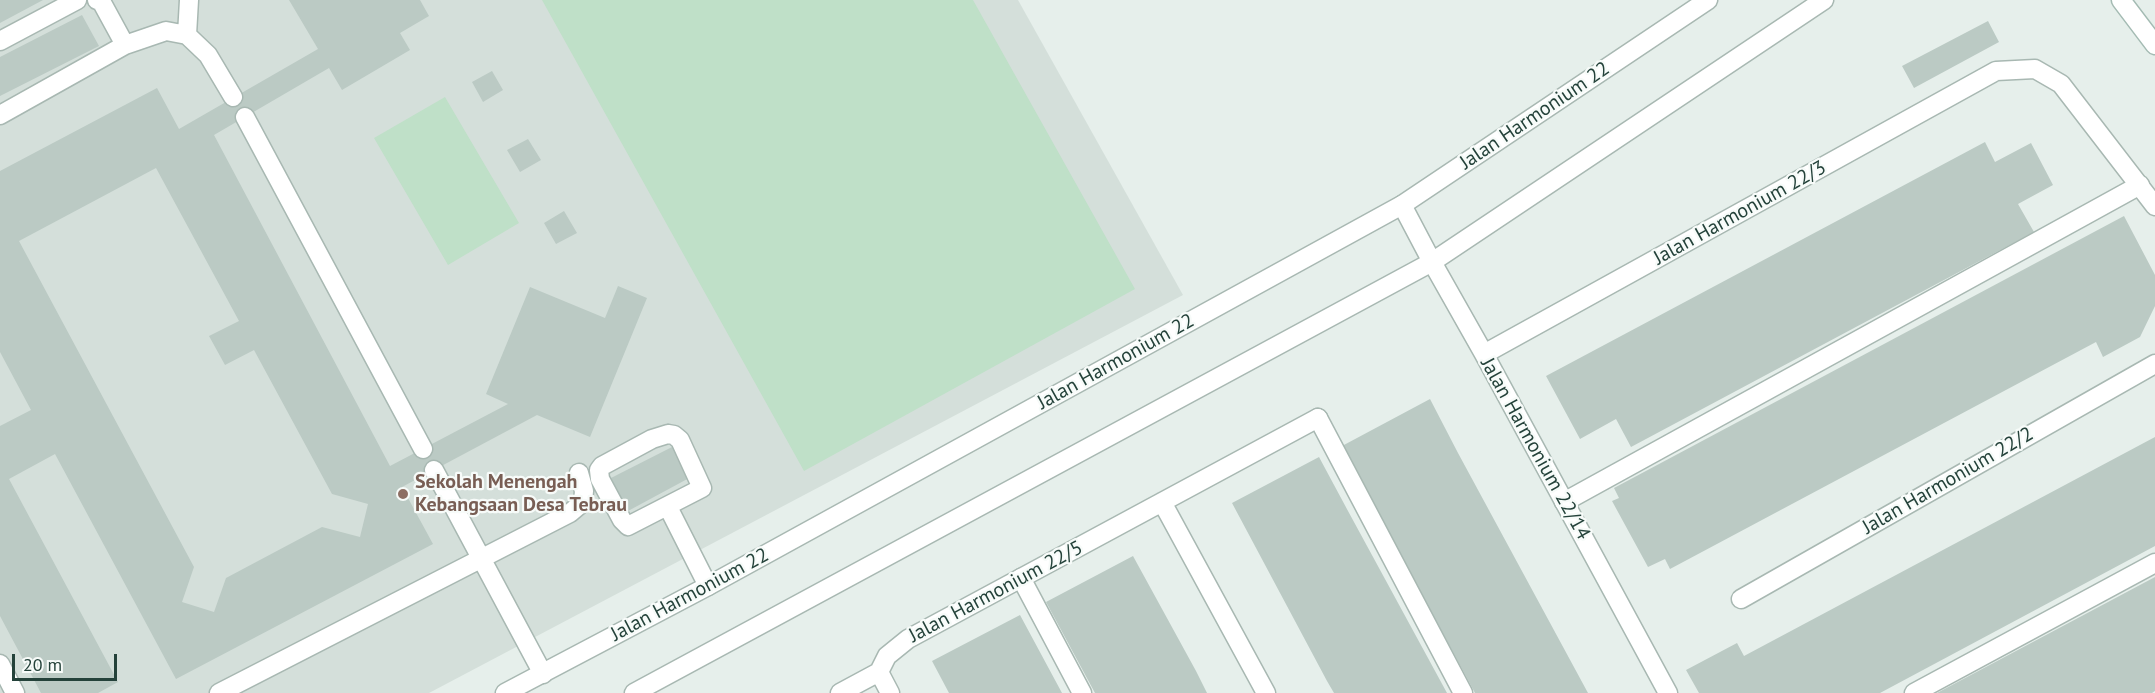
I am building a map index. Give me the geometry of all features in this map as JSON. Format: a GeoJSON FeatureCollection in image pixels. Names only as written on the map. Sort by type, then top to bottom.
{"type":"FeatureCollection","features":[{"type":"Feature","properties":{"kind":"street"},"geometry":{"type":"LineString","coordinates":[[0,41],[77,0]]}},
{"type":"Feature","properties":{"kind":"street"},"geometry":{"type":"LineString","coordinates":[[97,0],[101,1],[125,45]]}},
{"type":"Feature","properties":{"kind":"street"},"geometry":{"type":"LineString","coordinates":[[187,35],[189,0]]}},
{"type":"Feature","properties":{"kind":"street","name":"Jalan Harmonium 22"},"geometry":{"type":"LineString","coordinates":[[505,693],[708,586],[1402,205],[1708,0]]}},
{"type":"Feature","properties":{"kind":"street"},"geometry":{"type":"LineString","coordinates":[[634,693],[1432,262],[1824,0]]}},
{"type":"Feature","properties":{"kind":"street"},"geometry":{"type":"LineString","coordinates":[[2121,0],[2155,45]]}},
{"type":"Feature","properties":{"kind":"street"},"geometry":{"type":"LineString","coordinates":[[0,115],[125,45],[166,31],[187,35],[208,55],[233,97]]}},
{"type":"Feature","properties":{"kind":"street","name":"Jalan Harmonium 22/3"},"geometry":{"type":"LineString","coordinates":[[1484,354],[1996,71],[2035,69],[2061,84],[2140,185]]}},
{"type":"Feature","properties":{"kind":"street"},"geometry":{"type":"LineString","coordinates":[[245,117],[423,449]]}},
{"type":"Feature","properties":{"kind":"street"},"geometry":{"type":"LineString","coordinates":[[1564,502],[2140,185],[2155,206]]}},
{"type":"Feature","properties":{"kind":"street","name":"Jalan Harmonium 22/14"},"geometry":{"type":"LineString","coordinates":[[1402,205],[1668,693]]}},
{"type":"Feature","properties":{"kind":"street","name":"Jalan Harmonium 22/2"},"geometry":{"type":"LineString","coordinates":[[1740,599],[2155,364]]}},
{"type":"Feature","properties":{"kind":"street","name":"Jalan Harmonium 22/5"},"geometry":{"type":"LineString","coordinates":[[840,693],[879,672],[887,656],[908,639],[1318,418],[1463,693]]}},
{"type":"Feature","properties":{"kind":"street"},"geometry":{"type":"LineString","coordinates":[[668,434],[674,435],[680,440],[703,486],[699,491],[668,507],[628,526],[622,520],[600,479],[599,470],[602,466],[652,439],[668,434]]}},
{"type":"Feature","properties":{"kind":"street"},"geometry":{"type":"LineString","coordinates":[[434,470],[543,674]]}},
{"type":"Feature","properties":{"kind":"street"},"geometry":{"type":"LineString","coordinates":[[219,693],[570,513],[583,502],[584,491],[579,473]]}},
{"type":"Feature","properties":{"kind":"street"},"geometry":{"type":"LineString","coordinates":[[1162,502],[1266,693]]}},
{"type":"Feature","properties":{"kind":"street"},"geometry":{"type":"LineString","coordinates":[[668,507],[708,586]]}},
{"type":"Feature","properties":{"kind":"street"},"geometry":{"type":"LineString","coordinates":[[1914,693],[2155,563]]}},
{"type":"Feature","properties":{"kind":"street"},"geometry":{"type":"LineString","coordinates":[[1021,578],[1082,693]]}},
{"type":"Feature","properties":{"kind":"street"},"geometry":{"type":"LineString","coordinates":[[0,664],[15,693]]}},
{"type":"Feature","properties":{"kind":"street"},"geometry":{"type":"LineString","coordinates":[[879,672],[890,693]]}},
{"type":"Feature","properties":{"kind":"shaded area","name":"Sekolah Menengah Kebangsaan Desa Tebrau"},"geometry":{"type":"Polygon","coordinates":[[[0,0],[1018,0],[1183,295],[429,693],[0,693],[0,0]]]}},
{"type":"Feature","properties":{"kind":"green space"},"geometry":{"type":"Polygon","coordinates":[[[542,0],[973,0],[1135,289],[804,471],[542,0]]]}},
{"type":"Feature","properties":{"kind":"green space"},"geometry":{"type":"Polygon","coordinates":[[[445,97],[519,223],[448,265],[374,138],[445,97]]]}},
{"type":"Feature","properties":{"kind":"building"},"geometry":{"type":"Polygon","coordinates":[[[0,0],[43,0],[0,23],[0,0]]]}},
{"type":"Feature","properties":{"kind":"building"},"geometry":{"type":"Polygon","coordinates":[[[289,0],[420,0],[429,16],[400,33],[410,50],[342,90],[329,68],[214,135],[390,466],[508,404],[486,394],[530,287],[605,318],[618,286],[647,298],[590,437],[537,415],[402,487],[433,544],[176,679],[55,454],[9,479],[118,682],[98,693],[41,693],[0,616],[0,426],[31,410],[0,352],[0,171],[157,88],[179,129],[318,49],[289,0]],[[156,168],[19,241],[194,567],[182,602],[214,612],[226,578],[322,527],[360,537],[368,504],[332,494],[254,350],[225,365],[209,336],[239,321],[156,168]]]}},
{"type":"Feature","properties":{"kind":"building"},"geometry":{"type":"Polygon","coordinates":[[[82,15],[99,46],[0,96],[0,57],[82,15]]]}},
{"type":"Feature","properties":{"kind":"building"},"geometry":{"type":"Polygon","coordinates":[[[1988,21],[1999,42],[1914,88],[1902,66],[1988,21]]]}},
{"type":"Feature","properties":{"kind":"building"},"geometry":{"type":"Polygon","coordinates":[[[492,71],[503,90],[483,102],[472,82],[492,71]]]}},
{"type":"Feature","properties":{"kind":"building"},"geometry":{"type":"Polygon","coordinates":[[[528,139],[541,160],[520,172],[507,150],[528,139]]]}},
{"type":"Feature","properties":{"kind":"building"},"geometry":{"type":"Polygon","coordinates":[[[1985,142],[1995,162],[2031,143],[2053,185],[2018,204],[2034,232],[1631,447],[1616,419],[1580,439],[1546,376],[1985,142]]]}},
{"type":"Feature","properties":{"kind":"building"},"geometry":{"type":"Polygon","coordinates":[[[564,211],[577,233],[556,244],[544,223],[564,211]]]}},
{"type":"Feature","properties":{"kind":"building"},"geometry":{"type":"Polygon","coordinates":[[[2124,216],[2155,275],[2155,306],[2140,337],[2103,357],[2096,342],[1670,569],[1665,559],[1648,567],[1612,501],[1619,498],[1614,488],[2124,216]]]}},
{"type":"Feature","properties":{"kind":"building"},"geometry":{"type":"Polygon","coordinates":[[[1430,399],[1588,693],[1475,693],[1342,446],[1430,399]]]}},
{"type":"Feature","properties":{"kind":"building"},"geometry":{"type":"Polygon","coordinates":[[[2155,437],[2155,546],[1880,693],[1699,693],[1686,670],[1737,643],[1744,656],[2155,437]]]}},
{"type":"Feature","properties":{"kind":"building"},"geometry":{"type":"Polygon","coordinates":[[[674,446],[691,477],[628,511],[611,478],[674,446]]]}},
{"type":"Feature","properties":{"kind":"building"},"geometry":{"type":"Polygon","coordinates":[[[1319,457],[1447,693],[1334,693],[1327,681],[1232,503],[1319,457]]]}},
{"type":"Feature","properties":{"kind":"building"},"geometry":{"type":"Polygon","coordinates":[[[1133,556],[1207,693],[1095,693],[1046,602],[1133,556]]]}},
{"type":"Feature","properties":{"kind":"building"},"geometry":{"type":"Polygon","coordinates":[[[2155,577],[2155,691],[2152,693],[1937,693],[2155,577]]]}},
{"type":"Feature","properties":{"kind":"building"},"geometry":{"type":"Polygon","coordinates":[[[1020,615],[1062,693],[949,693],[932,661],[1020,615]]]}},
{"type":"Feature","properties":{"kind":"place","name":"Sekolah Menengah Kebangsaan Desa Tebrau"},"geometry":{"type":"Point","coordinates":[403,494]}}]}
